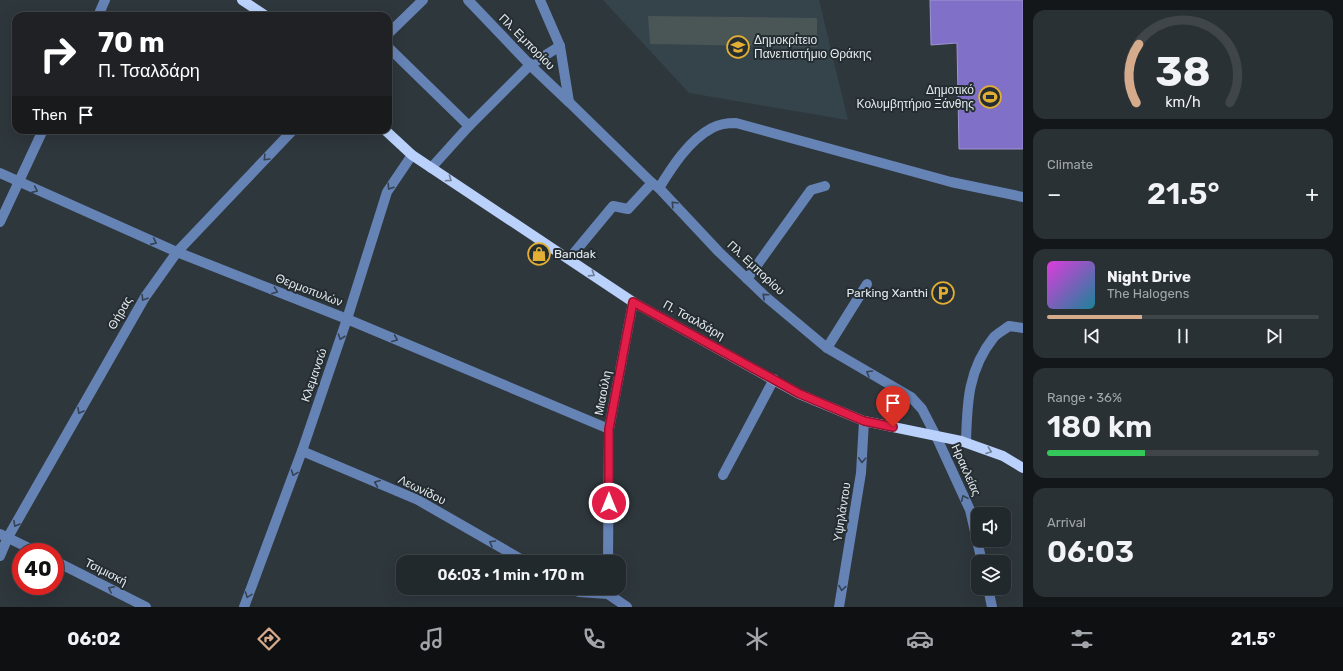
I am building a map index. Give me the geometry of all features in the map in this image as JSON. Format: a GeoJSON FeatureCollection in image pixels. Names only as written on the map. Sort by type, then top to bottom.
{"type":"FeatureCollection","features":[{"type":"Feature","properties":{"kind":"main road"},"geometry":{"type":"LineString","coordinates":[[242,0],[260,12]]}},
{"type":"Feature","properties":{"kind":"main road","name":"Π. Τσαλδάρη"},"geometry":{"type":"LineString","coordinates":[[389,134],[412,155],[633,302],[800,394],[864,421],[966,442],[1003,456],[1023,468]]}},
{"type":"Feature","properties":{"kind":"street"},"geometry":{"type":"LineString","coordinates":[[100,12],[105,0]]}},
{"type":"Feature","properties":{"kind":"street"},"geometry":{"type":"LineString","coordinates":[[392,30],[423,0]]}},
{"type":"Feature","properties":{"kind":"street","name":"Πλ. Εμπορίου"},"geometry":{"type":"LineString","coordinates":[[468,0],[530,65],[655,185],[719,252],[766,297],[827,348],[911,397],[922,409],[936,436]]}},
{"type":"Feature","properties":{"kind":"street","name":"Πλ. Εμπορίου"},"geometry":{"type":"LineString","coordinates":[[540,0],[560,46],[569,102]]}},
{"type":"Feature","properties":{"kind":"street"},"geometry":{"type":"LineString","coordinates":[[431,168],[469,126],[530,65],[560,46]]}},
{"type":"Feature","properties":{"kind":"street"},"geometry":{"type":"LineString","coordinates":[[392,51],[469,126]]}},
{"type":"Feature","properties":{"kind":"street"},"geometry":{"type":"LineString","coordinates":[[569,259],[613,206],[628,209],[655,185],[693,142],[712,128],[723,124],[736,123],[951,182],[1023,197]]}},
{"type":"Feature","properties":{"kind":"street"},"geometry":{"type":"LineString","coordinates":[[0,222],[41,134]]}},
{"type":"Feature","properties":{"kind":"street","name":"Θήρας"},"geometry":{"type":"LineString","coordinates":[[0,556],[4,535],[145,297],[177,252],[289,134]]}},
{"type":"Feature","properties":{"kind":"street","name":"Κλεμανσώ"},"geometry":{"type":"LineString","coordinates":[[244,607],[302,451],[347,319],[387,192],[412,155]]}},
{"type":"Feature","properties":{"kind":"street","name":"Θερμοπυλών"},"geometry":{"type":"LineString","coordinates":[[0,173],[177,252],[347,319],[609,429]]}},
{"type":"Feature","properties":{"kind":"street"},"geometry":{"type":"LineString","coordinates":[[747,279],[811,190],[825,186]]}},
{"type":"Feature","properties":{"kind":"street"},"geometry":{"type":"LineString","coordinates":[[827,348],[867,284]]}},
{"type":"Feature","properties":{"kind":"street","name":"Μιαούλη"},"geometry":{"type":"LineString","coordinates":[[608,555],[609,429],[633,302]]}},
{"type":"Feature","properties":{"kind":"street"},"geometry":{"type":"LineString","coordinates":[[966,442],[969,390],[976,365],[995,336],[1009,326],[1023,328]]}},
{"type":"Feature","properties":{"kind":"street"},"geometry":{"type":"LineString","coordinates":[[723,475],[774,380]]}},
{"type":"Feature","properties":{"kind":"street","name":"Υψηλάντου"},"geometry":{"type":"LineString","coordinates":[[839,607],[861,473],[864,421]]}},
{"type":"Feature","properties":{"kind":"street","name":"Ηρακλείας"},"geometry":{"type":"LineString","coordinates":[[936,436],[970,510],[980,555]]}},
{"type":"Feature","properties":{"kind":"street","name":"Λεωνίδου"},"geometry":{"type":"LineString","coordinates":[[302,451],[418,500],[514,555]]}},
{"type":"Feature","properties":{"kind":"street"},"geometry":{"type":"LineString","coordinates":[[4,535],[20,543]]}},
{"type":"Feature","properties":{"kind":"street","name":"Τσιμισκή"},"geometry":{"type":"LineString","coordinates":[[64,566],[146,607]]}},
{"type":"Feature","properties":{"kind":"street"},"geometry":{"type":"LineString","coordinates":[[613,595],[627,607]]}},
{"type":"Feature","properties":{"kind":"street"},"geometry":{"type":"LineString","coordinates":[[989,595],[992,607]]}},
{"type":"Feature","properties":{"kind":"shaded area","name":"Δημοκρίτειο Πανεπιστήμιο Θράκης"},"geometry":{"type":"Polygon","coordinates":[[[603,0],[819,0],[848,120],[689,93],[603,0]]]}},
{"type":"Feature","properties":{"kind":"shaded area","name":"Δημοτικό Κολυμβητήριο Ξάνθης"},"geometry":{"type":"Polygon","coordinates":[[[930,0],[1023,0],[1023,149],[959,149],[957,43],[931,45],[930,0]]]}},
{"type":"Feature","properties":{"kind":"building"},"geometry":{"type":"Polygon","coordinates":[[[648,16],[817,18],[817,47],[650,44],[648,16]]]}},
{"type":"Feature","properties":{"kind":"place","name":"Δημοκρίτειο Πανεπιστήμιο Θράκης"},"geometry":{"type":"Point","coordinates":[738,47]}},
{"type":"Feature","properties":{"kind":"place","name":"Δημοτικό Κολυμβητήριο Ξάνθης"},"geometry":{"type":"Point","coordinates":[990,97]}},
{"type":"Feature","properties":{"kind":"place","name":"Bandak"},"geometry":{"type":"Point","coordinates":[539,254]}},
{"type":"Feature","properties":{"kind":"place","name":"Parking Xanthi"},"geometry":{"type":"Point","coordinates":[943,293]}},
{"type":"Feature","properties":{"kind":"route"},"geometry":{"type":"LineString","coordinates":[[609,503],[609,429],[633,302],[800,394],[864,421],[893,427]]}}]}
